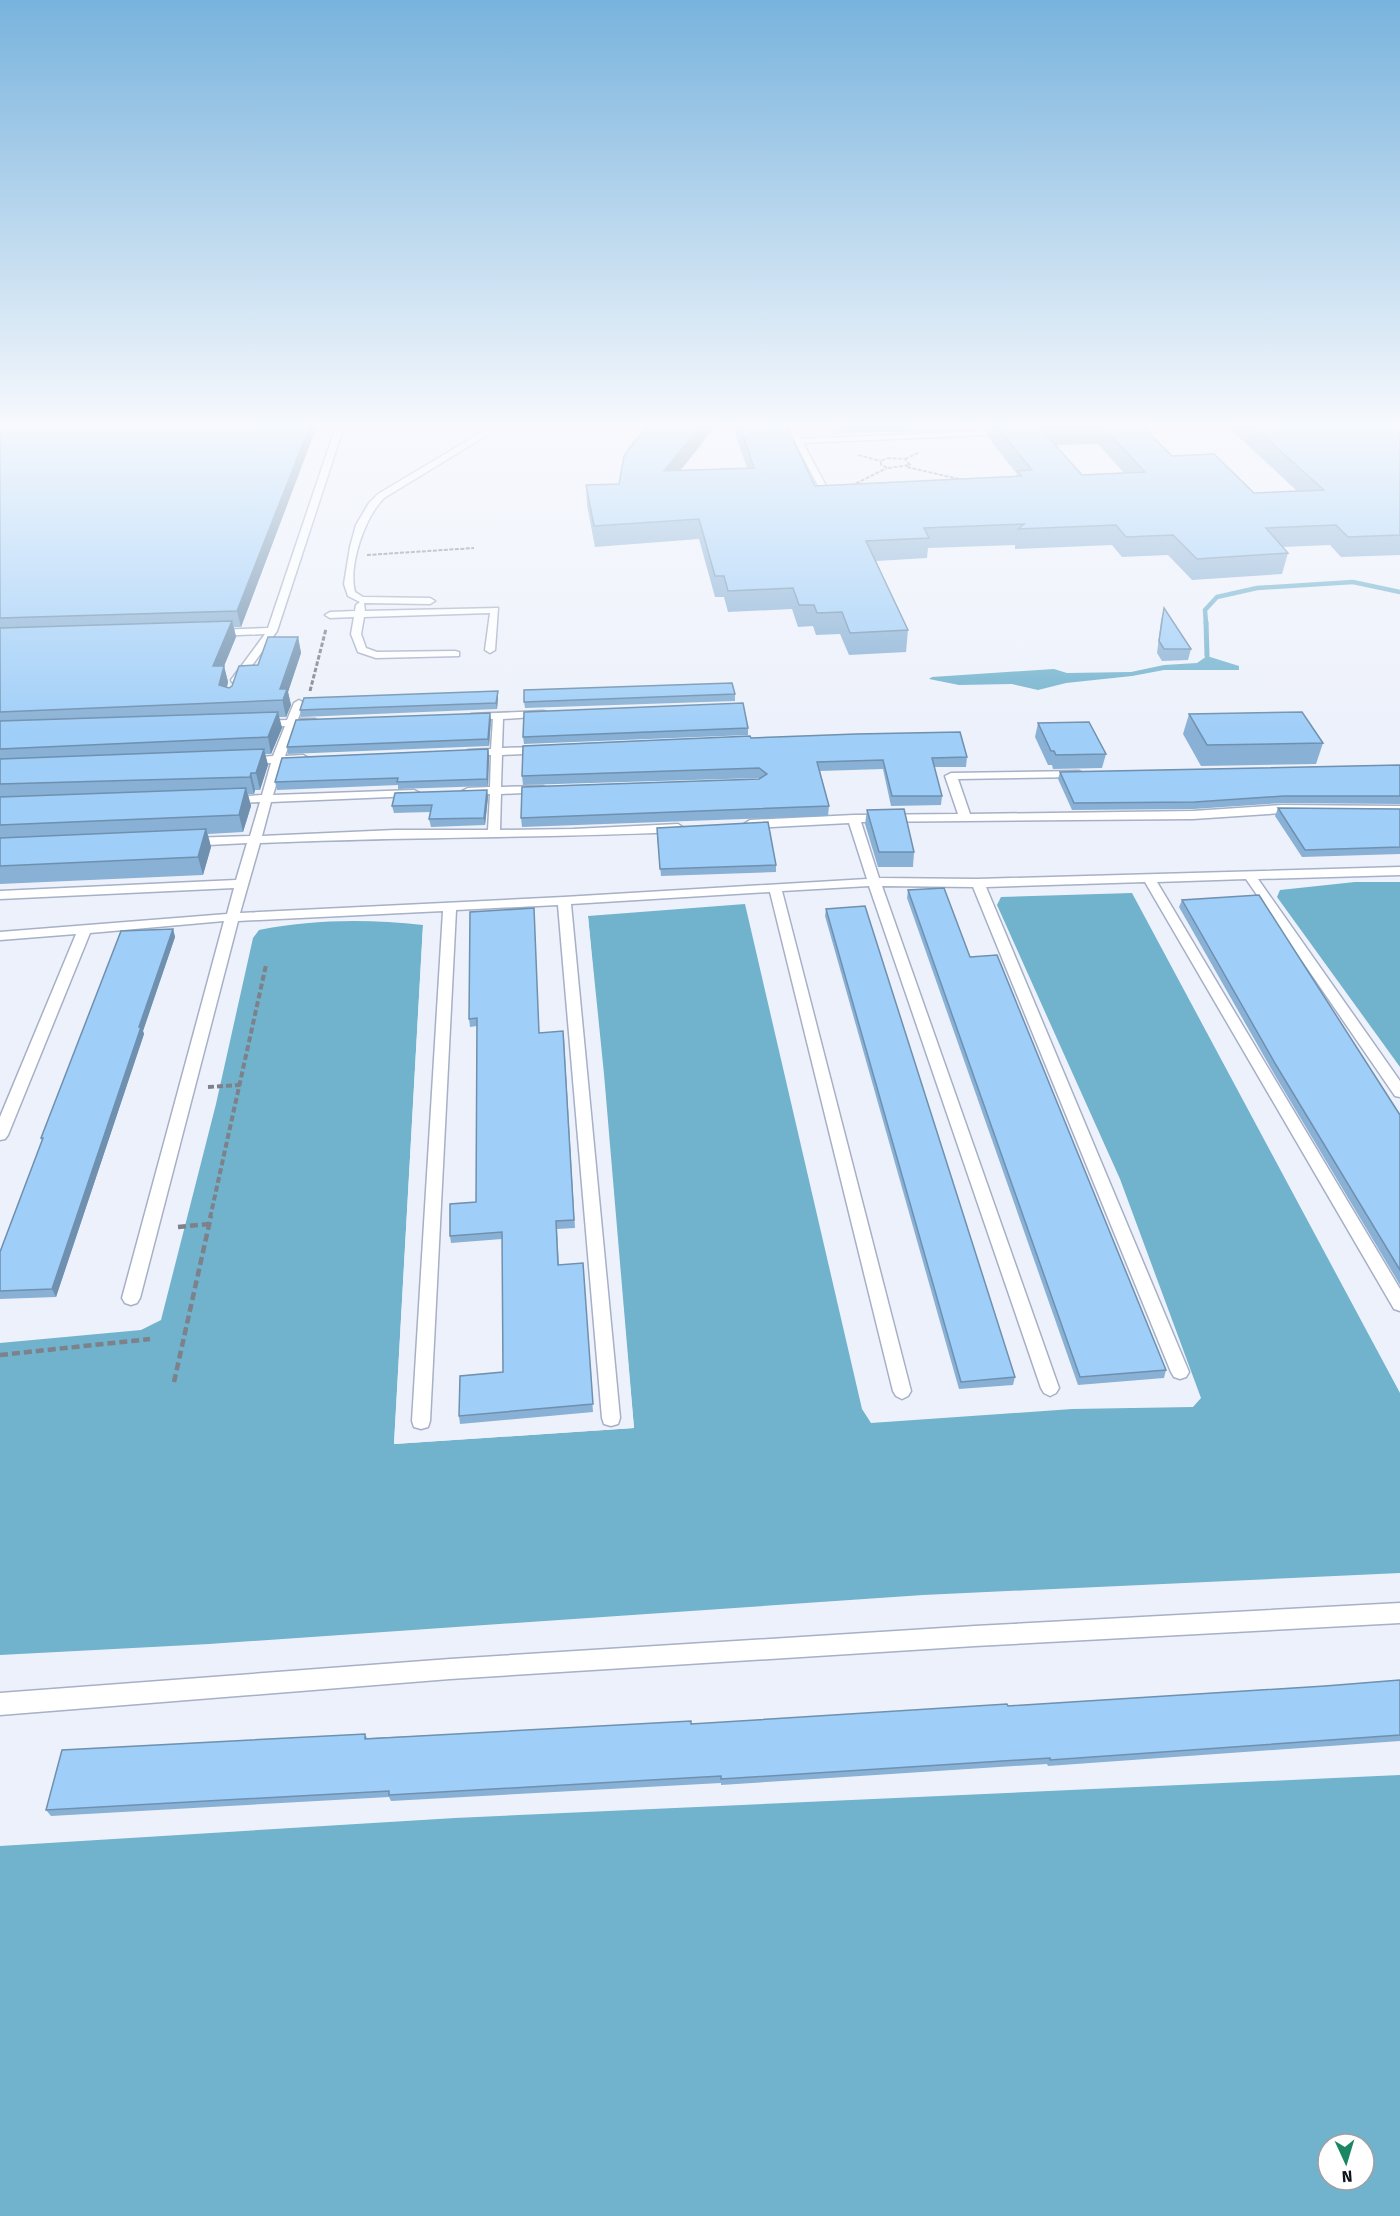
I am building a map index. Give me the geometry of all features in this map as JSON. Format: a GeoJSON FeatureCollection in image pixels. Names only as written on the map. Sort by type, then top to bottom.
{"type":"FeatureCollection","features":[{"type":"Feature","properties":{"kind":"lane"},"geometry":{"type":"LineString","coordinates":[[233,690],[236,680],[272,631],[307,526]]}},
{"type":"Feature","properties":{"kind":"lane"},"geometry":{"type":"LineString","coordinates":[[359,526],[349,592],[353,597],[361,600],[430,601]]}},
{"type":"Feature","properties":{"kind":"lane"},"geometry":{"type":"LineString","coordinates":[[361,600],[361,614],[356,634],[362,650],[376,655],[455,654]]}},
{"type":"Feature","properties":{"kind":"lane"},"geometry":{"type":"LineString","coordinates":[[330,615],[495,610],[490,650]]}},
{"type":"Feature","properties":{"kind":"lane"},"geometry":{"type":"LineString","coordinates":[[201,633],[272,631]]}},
{"type":"Feature","properties":{"kind":"lane"},"geometry":{"type":"LineString","coordinates":[[131,1298],[241,884],[278,759],[299,704]]}},
{"type":"Feature","properties":{"kind":"lane"},"geometry":{"type":"LineString","coordinates":[[464,717],[557,713]]}},
{"type":"Feature","properties":{"kind":"lane"},"geometry":{"type":"LineString","coordinates":[[495,833],[498,716]]}},
{"type":"Feature","properties":{"kind":"lane"},"geometry":{"type":"LineString","coordinates":[[246,724],[327,722]]}},
{"type":"Feature","properties":{"kind":"lane"},"geometry":{"type":"LineString","coordinates":[[451,754],[557,749]]}},
{"type":"Feature","properties":{"kind":"lane"},"geometry":{"type":"LineString","coordinates":[[231,761],[312,758]]}},
{"type":"Feature","properties":{"kind":"lane"},"geometry":{"type":"LineString","coordinates":[[965,818],[951,776],[1097,773]]}},
{"type":"Feature","properties":{"kind":"lane"},"geometry":{"type":"LineString","coordinates":[[450,792],[556,788]]}},
{"type":"Feature","properties":{"kind":"lane"},"geometry":{"type":"LineString","coordinates":[[220,800],[427,793]]}},
{"type":"Feature","properties":{"kind":"lane"},"geometry":{"type":"LineString","coordinates":[[737,825],[854,819],[1193,815],[1282,809],[1400,810]]}},
{"type":"Feature","properties":{"kind":"lane"},"geometry":{"type":"LineString","coordinates":[[854,819],[1050,1388]]}},
{"type":"Feature","properties":{"kind":"lane"},"geometry":{"type":"LineString","coordinates":[[174,843],[495,833],[573,833],[690,827]]}},
{"type":"Feature","properties":{"kind":"lane"},"geometry":{"type":"LineString","coordinates":[[0,936],[232,917],[564,901],[874,882],[978,883],[1400,871]]}},
{"type":"Feature","properties":{"kind":"lane"},"geometry":{"type":"LineString","coordinates":[[1250,876],[1400,1092]]}},
{"type":"Feature","properties":{"kind":"lane"},"geometry":{"type":"LineString","coordinates":[[1149,878],[1400,1304]]}},
{"type":"Feature","properties":{"kind":"lane"},"geometry":{"type":"LineString","coordinates":[[978,883],[1180,1372]]}},
{"type":"Feature","properties":{"kind":"lane"},"geometry":{"type":"LineString","coordinates":[[0,895],[241,884]]}},
{"type":"Feature","properties":{"kind":"lane"},"geometry":{"type":"LineString","coordinates":[[775,888],[902,1391]]}},
{"type":"Feature","properties":{"kind":"lane"},"geometry":{"type":"LineString","coordinates":[[564,901],[611,1418]]}},
{"type":"Feature","properties":{"kind":"lane"},"geometry":{"type":"LineString","coordinates":[[421,1421],[450,906]]}},
{"type":"Feature","properties":{"kind":"lane"},"geometry":{"type":"LineString","coordinates":[[0,1135],[85,928]]}},
{"type":"Feature","properties":{"kind":"lane"},"geometry":{"type":"LineString","coordinates":[[0,1704],[450,1669],[975,1636],[1400,1613]]}},
{"type":"Feature","properties":{"kind":"path"},"geometry":{"type":"LineString","coordinates":[[354,555],[474,548]]}},
{"type":"Feature","properties":{"kind":"path"},"geometry":{"type":"LineString","coordinates":[[299,704],[307,701],[330,615]]}},
{"type":"Feature","properties":{"kind":"path"},"geometry":{"type":"LineString","coordinates":[[174,1382],[266,966]]}},
{"type":"Feature","properties":{"kind":"path"},"geometry":{"type":"LineString","coordinates":[[200,1087],[240,1085]]}},
{"type":"Feature","properties":{"kind":"path"},"geometry":{"type":"LineString","coordinates":[[178,1227],[209,1224]]}},
{"type":"Feature","properties":{"kind":"path"},"geometry":{"type":"LineString","coordinates":[[0,1355],[150,1339]]}},
{"type":"Feature","properties":{"kind":"water"},"geometry":{"type":"Polygon","coordinates":[[[1207,656],[1239,666],[1239,670],[1164,670],[1066,683],[1038,690],[1012,684],[959,685],[929,679],[1054,669],[1067,673],[1131,672],[1164,665],[1197,663],[1207,656]]]}},
{"type":"Feature","properties":{"kind":"water"},"geometry":{"type":"Polygon","coordinates":[[[1355,882],[1400,882],[1400,1067],[1277,897],[1280,890],[1355,882]]]}},
{"type":"Feature","properties":{"kind":"water"},"geometry":{"type":"Polygon","coordinates":[[[1132,893],[1400,1393],[1400,1573],[923,1595],[209,1644],[0,1655],[0,1343],[141,1330],[161,1320],[216,1104],[253,938],[259,930],[341,921],[423,925],[394,1444],[634,1428],[588,916],[745,904],[862,1409],[871,1423],[1072,1409],[1193,1407],[1201,1398],[1120,1179],[997,905],[1001,897],[1132,893]]]}},
{"type":"Feature","properties":{"kind":"water"},"geometry":{"type":"Polygon","coordinates":[[[1400,1775],[1400,2216],[0,2216],[0,1846],[455,1818],[1400,1775]]]}},
{"type":"Feature","properties":{"kind":"pier"},"geometry":{"type":"Polygon","coordinates":[[[585,916],[588,916],[604,1074],[634,1428],[394,1444],[423,925],[426,925],[397,1441],[631,1425],[585,916]]]}},
{"type":"Feature","properties":{"kind":"building"},"geometry":{"type":"Polygon","coordinates":[[[0,526],[270,526],[237,611],[0,618],[0,526]]]}},
{"type":"Feature","properties":{"kind":"building"},"geometry":{"type":"Polygon","coordinates":[[[701,526],[964,526],[924,528],[929,538],[866,541],[908,630],[850,633],[842,612],[817,613],[814,605],[799,605],[793,588],[728,591],[724,576],[715,576],[701,526]]]}},
{"type":"Feature","properties":{"kind":"building"},"geometry":{"type":"Polygon","coordinates":[[[1021,526],[1081,526],[1018,529],[1021,526]]]}},
{"type":"Feature","properties":{"kind":"building"},"geometry":{"type":"Polygon","coordinates":[[[1117,526],[1303,526],[1266,528],[1288,553],[1197,559],[1173,535],[1126,537],[1117,526]]]}},
{"type":"Feature","properties":{"kind":"building"},"geometry":{"type":"Polygon","coordinates":[[[1337,526],[1400,526],[1400,535],[1348,537],[1337,526]]]}},
{"type":"Feature","properties":{"kind":"building"},"geometry":{"type":"Polygon","coordinates":[[[1164,608],[1191,649],[1164,649],[1159,641],[1164,608]]]}},
{"type":"Feature","properties":{"kind":"building"},"geometry":{"type":"Polygon","coordinates":[[[232,621],[213,666],[224,666],[219,685],[229,688],[232,686],[239,666],[258,665],[268,637],[298,637],[280,689],[287,689],[283,700],[0,712],[0,628],[232,621]]]}},
{"type":"Feature","properties":{"kind":"building"},"geometry":{"type":"Polygon","coordinates":[[[732,683],[735,694],[524,702],[524,690],[732,683]]]}},
{"type":"Feature","properties":{"kind":"building"},"geometry":{"type":"Polygon","coordinates":[[[498,691],[496,703],[300,710],[304,698],[498,691]]]}},
{"type":"Feature","properties":{"kind":"building"},"geometry":{"type":"Polygon","coordinates":[[[743,703],[748,728],[523,737],[524,712],[743,703]]]}},
{"type":"Feature","properties":{"kind":"building"},"geometry":{"type":"Polygon","coordinates":[[[278,712],[268,737],[0,749],[0,721],[278,712]]]}},
{"type":"Feature","properties":{"kind":"building"},"geometry":{"type":"Polygon","coordinates":[[[1302,712],[1323,743],[1207,745],[1189,714],[1302,712]]]}},
{"type":"Feature","properties":{"kind":"building"},"geometry":{"type":"Polygon","coordinates":[[[490,713],[488,739],[287,747],[296,720],[490,713]]]}},
{"type":"Feature","properties":{"kind":"building"},"geometry":{"type":"Polygon","coordinates":[[[1089,722],[1106,754],[1056,755],[1054,751],[1051,751],[1038,723],[1089,722]]]}},
{"type":"Feature","properties":{"kind":"building"},"geometry":{"type":"Polygon","coordinates":[[[960,732],[967,757],[932,758],[942,796],[892,796],[883,760],[817,762],[829,806],[521,818],[522,787],[759,779],[767,774],[759,768],[522,776],[523,746],[750,736],[751,738],[960,732]]]}},
{"type":"Feature","properties":{"kind":"building"},"geometry":{"type":"Polygon","coordinates":[[[264,749],[256,773],[251,773],[250,777],[0,784],[0,759],[264,749]]]}},
{"type":"Feature","properties":{"kind":"building"},"geometry":{"type":"Polygon","coordinates":[[[488,749],[487,779],[397,782],[398,778],[275,782],[282,758],[488,749]]]}},
{"type":"Feature","properties":{"kind":"building"},"geometry":{"type":"Polygon","coordinates":[[[1400,765],[1400,796],[1284,796],[1195,802],[1074,803],[1060,772],[1400,765]]]}},
{"type":"Feature","properties":{"kind":"building"},"geometry":{"type":"Polygon","coordinates":[[[246,788],[239,815],[0,825],[0,797],[246,788]]]}},
{"type":"Feature","properties":{"kind":"building"},"geometry":{"type":"Polygon","coordinates":[[[487,790],[484,818],[429,819],[432,805],[392,806],[395,793],[487,790]]]}},
{"type":"Feature","properties":{"kind":"building"},"geometry":{"type":"Polygon","coordinates":[[[1278,808],[1400,809],[1400,847],[1305,850],[1278,808]]]}},
{"type":"Feature","properties":{"kind":"building"},"geometry":{"type":"Polygon","coordinates":[[[904,809],[914,852],[879,852],[867,810],[904,809]]]}},
{"type":"Feature","properties":{"kind":"building"},"geometry":{"type":"Polygon","coordinates":[[[768,822],[776,865],[660,869],[657,828],[768,822]]]}},
{"type":"Feature","properties":{"kind":"building"},"geometry":{"type":"Polygon","coordinates":[[[206,829],[198,857],[0,866],[0,838],[206,829]]]}},
{"type":"Feature","properties":{"kind":"building"},"geometry":{"type":"Polygon","coordinates":[[[944,888],[970,957],[997,955],[1166,1370],[1080,1377],[908,890],[944,888]]]}},
{"type":"Feature","properties":{"kind":"building"},"geometry":{"type":"Polygon","coordinates":[[[1259,895],[1400,1115],[1400,1270],[1276,1065],[1182,900],[1259,895]]]}},
{"type":"Feature","properties":{"kind":"building"},"geometry":{"type":"Polygon","coordinates":[[[865,906],[1015,1377],[961,1382],[826,909],[865,906]]]}},
{"type":"Feature","properties":{"kind":"building"},"geometry":{"type":"Polygon","coordinates":[[[534,908],[539,1033],[563,1031],[574,1220],[556,1221],[558,1265],[583,1263],[593,1404],[459,1416],[460,1376],[503,1372],[502,1232],[450,1236],[450,1204],[476,1202],[477,1018],[469,1019],[470,912],[534,908]]]}},
{"type":"Feature","properties":{"kind":"building"},"geometry":{"type":"Polygon","coordinates":[[[173,929],[52,1289],[0,1291],[0,1252],[43,1138],[41,1138],[121,931],[173,929]]]}},
{"type":"Feature","properties":{"kind":"building"},"geometry":{"type":"Polygon","coordinates":[[[1400,1680],[1400,1735],[1050,1760],[1050,1758],[721,1779],[721,1776],[389,1795],[389,1791],[46,1810],[62,1750],[365,1734],[365,1739],[691,1721],[691,1724],[1400,1680]]]}},
{"type":"Feature","properties":{"kind":"waterway"},"geometry":{"type":"LineString","coordinates":[[1206,624],[1205,610],[1217,597],[1257,588],[1353,582],[1400,592]]}},
{"type":"Feature","properties":{"kind":"waterway"},"geometry":{"type":"LineString","coordinates":[[1206,622],[1207,656]]}}]}
